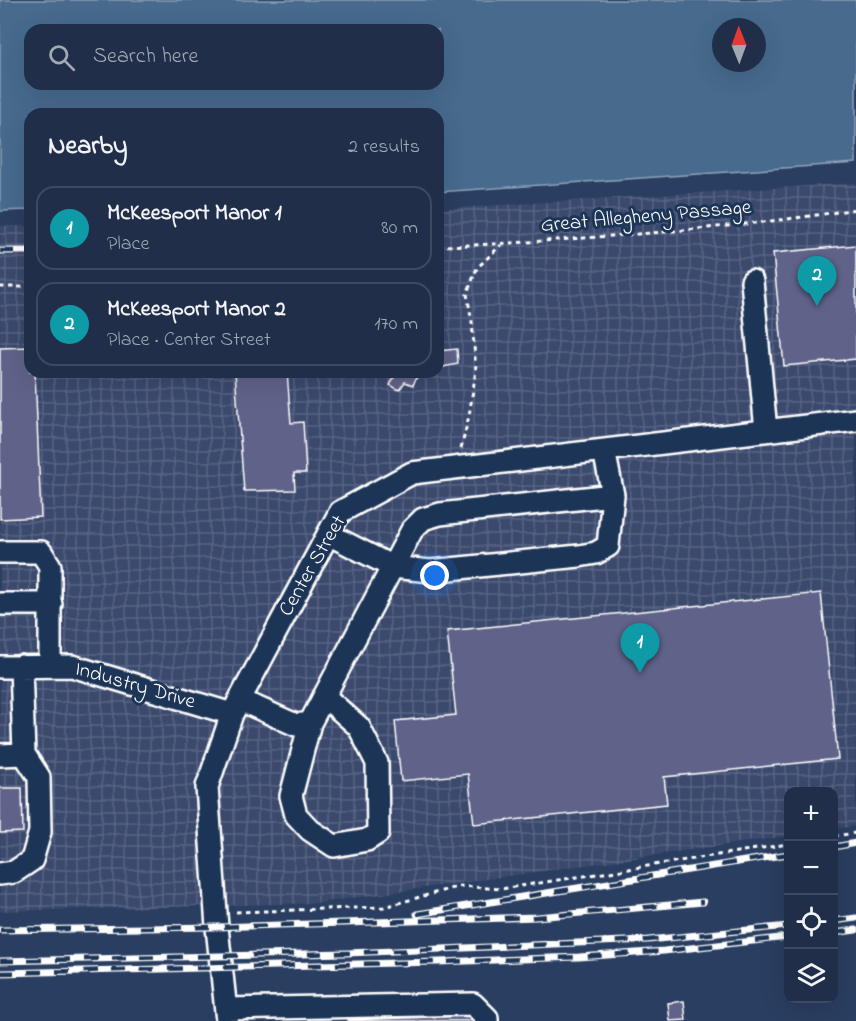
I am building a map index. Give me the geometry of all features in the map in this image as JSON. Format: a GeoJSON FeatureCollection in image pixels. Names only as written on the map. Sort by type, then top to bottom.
{"type":"FeatureCollection","features":[{"type":"Feature","properties":{"kind":"street"},"geometry":{"type":"LineString","coordinates":[[752,281],[766,430]]}},
{"type":"Feature","properties":{"kind":"street","name":"Center Street"},"geometry":{"type":"LineString","coordinates":[[227,1015],[216,913],[207,787],[236,707],[340,512],[412,473],[856,420]]}},
{"type":"Feature","properties":{"kind":"street"},"geometry":{"type":"LineString","coordinates":[[328,534],[393,567],[430,571],[596,553],[608,546],[613,495],[604,450]]}},
{"type":"Feature","properties":{"kind":"street"},"geometry":{"type":"LineString","coordinates":[[324,696],[359,727],[377,763],[378,833],[368,840],[334,846],[310,830],[296,815],[291,796],[310,723],[324,696],[393,567],[412,530],[423,519],[440,514],[613,495]]}},
{"type":"Feature","properties":{"kind":"street"},"geometry":{"type":"LineString","coordinates":[[0,552],[41,552],[50,566],[50,666]]}},
{"type":"Feature","properties":{"kind":"street"},"geometry":{"type":"LineString","coordinates":[[0,604],[51,604]]}},
{"type":"Feature","properties":{"kind":"street"},"geometry":{"type":"LineString","coordinates":[[0,874],[14,872],[32,860],[40,832],[39,777],[24,754],[21,666]]}},
{"type":"Feature","properties":{"kind":"street","name":"Industry Drive"},"geometry":{"type":"LineString","coordinates":[[0,667],[72,666],[236,707],[296,725],[310,723]]}},
{"type":"Feature","properties":{"kind":"street"},"geometry":{"type":"LineString","coordinates":[[0,755],[24,754]]}},
{"type":"Feature","properties":{"kind":"street"},"geometry":{"type":"LineString","coordinates":[[227,1015],[473,1004],[487,1021]]}},
{"type":"Feature","properties":{"kind":"path","name":"Great Allegheny Passage"},"geometry":{"type":"LineString","coordinates":[[444,246],[674,232],[809,217],[856,209]]}},
{"type":"Feature","properties":{"kind":"path"},"geometry":{"type":"LineString","coordinates":[[456,468],[469,416],[476,370],[467,294],[477,268],[502,243]]}},
{"type":"Feature","properties":{"kind":"path"},"geometry":{"type":"LineString","coordinates":[[0,287],[24,287]]}},
{"type":"Feature","properties":{"kind":"path"},"geometry":{"type":"LineString","coordinates":[[838,836],[856,833]]}},
{"type":"Feature","properties":{"kind":"path"},"geometry":{"type":"LineString","coordinates":[[216,913],[384,907],[460,885],[501,889],[784,845]]}},
{"type":"Feature","properties":{"kind":"shaded area"},"geometry":{"type":"Polygon","coordinates":[[[0,0],[856,0],[856,163],[444,192],[444,108],[24,108],[24,210],[0,211],[0,0]]]}},
{"type":"Feature","properties":{"kind":"shaded area"},"geometry":{"type":"Polygon","coordinates":[[[856,183],[856,826],[838,828],[838,787],[784,787],[784,837],[318,903],[0,911],[0,226],[24,226],[24,378],[444,378],[444,209],[856,183]]]}},
{"type":"Feature","properties":{"kind":"building"},"geometry":{"type":"Polygon","coordinates":[[[856,245],[856,359],[784,366],[773,253],[856,245]]]}},
{"type":"Feature","properties":{"kind":"building"},"geometry":{"type":"Polygon","coordinates":[[[24,347],[24,378],[35,378],[41,517],[0,519],[0,348],[24,347]]]}},
{"type":"Feature","properties":{"kind":"building"},"geometry":{"type":"Polygon","coordinates":[[[457,349],[458,364],[444,367],[444,350],[457,349]]]}},
{"type":"Feature","properties":{"kind":"building"},"geometry":{"type":"Polygon","coordinates":[[[235,378],[287,378],[291,423],[303,422],[306,473],[294,473],[295,490],[244,491],[235,378]]]}},
{"type":"Feature","properties":{"kind":"building"},"geometry":{"type":"Polygon","coordinates":[[[394,378],[416,378],[413,385],[405,382],[399,390],[390,385],[394,378]]]}},
{"type":"Feature","properties":{"kind":"building"},"geometry":{"type":"Polygon","coordinates":[[[821,593],[838,759],[664,777],[667,804],[474,824],[468,774],[401,781],[395,721],[456,715],[447,631],[821,593]]]}},
{"type":"Feature","properties":{"kind":"building"},"geometry":{"type":"Polygon","coordinates":[[[0,788],[22,788],[23,832],[0,833],[0,788]]]}},
{"type":"Feature","properties":{"kind":"building"},"geometry":{"type":"Polygon","coordinates":[[[684,1001],[686,1020],[670,1021],[668,1003],[684,1001]]]}},
{"type":"Feature","properties":{"kind":"building"},"geometry":{"type":"Polygon","coordinates":[[[484,1015],[484,1021],[348,1021],[348,1020],[484,1015]]]}},
{"type":"Feature","properties":{"kind":"railway"},"geometry":{"type":"LineString","coordinates":[[0,251],[24,251]]}},
{"type":"Feature","properties":{"kind":"railway"},"geometry":{"type":"LineString","coordinates":[[838,846],[856,843]]}},
{"type":"Feature","properties":{"kind":"railway"},"geometry":{"type":"LineString","coordinates":[[417,914],[784,855]]}},
{"type":"Feature","properties":{"kind":"railway"},"geometry":{"type":"LineString","coordinates":[[0,930],[217,927],[537,917],[703,902]]}},
{"type":"Feature","properties":{"kind":"railway"},"geometry":{"type":"LineString","coordinates":[[838,920],[856,918]]}},
{"type":"Feature","properties":{"kind":"railway"},"geometry":{"type":"LineString","coordinates":[[0,961],[347,953],[648,940],[784,926]]}},
{"type":"Feature","properties":{"kind":"railway"},"geometry":{"type":"LineString","coordinates":[[838,932],[856,930]]}},
{"type":"Feature","properties":{"kind":"railway"},"geometry":{"type":"LineString","coordinates":[[0,973],[579,957],[664,951],[784,937]]}},
{"type":"Feature","properties":{"kind":"place","name":"McKeesport Manor 2"},"geometry":{"type":"Point","coordinates":[817,306]}},
{"type":"Feature","properties":{"kind":"place","name":"McKeesport Manor 1"},"geometry":{"type":"Point","coordinates":[640,673]}}]}
